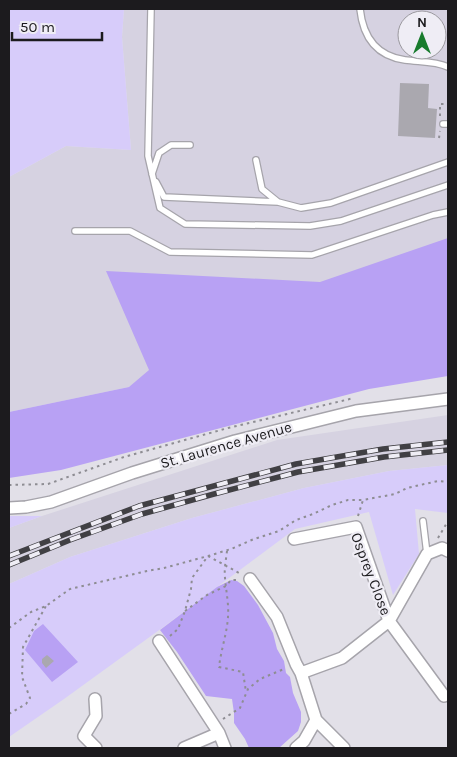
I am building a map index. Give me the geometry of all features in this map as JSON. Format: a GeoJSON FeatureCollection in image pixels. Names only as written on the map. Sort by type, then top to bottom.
{"type":"FeatureCollection","features":[{"type":"Feature","properties":{"kind":"street","name":"St. Laurence Avenue"},"geometry":{"type":"LineString","coordinates":[[9,508],[51,502],[132,473],[235,441],[356,411],[448,398]]}},
{"type":"Feature","properties":{"kind":"street","name":"Osprey Close"},"geometry":{"type":"LineString","coordinates":[[294,539],[356,527],[389,622],[444,696]]}},
{"type":"Feature","properties":{"kind":"street"},"geometry":{"type":"LineString","coordinates":[[298,669],[342,658],[389,622],[427,554],[442,548],[448,551]]}},
{"type":"Feature","properties":{"kind":"street"},"geometry":{"type":"LineString","coordinates":[[250,579],[277,617],[316,720],[344,748]]}},
{"type":"Feature","properties":{"kind":"street"},"geometry":{"type":"LineString","coordinates":[[160,642],[216,729],[225,748]]}},
{"type":"Feature","properties":{"kind":"street"},"geometry":{"type":"LineString","coordinates":[[94,699],[96,716],[84,736],[96,748]]}},
{"type":"Feature","properties":{"kind":"street"},"geometry":{"type":"LineString","coordinates":[[296,748],[304,741],[316,720]]}},
{"type":"Feature","properties":{"kind":"street"},"geometry":{"type":"LineString","coordinates":[[184,748],[216,729]]}},
{"type":"Feature","properties":{"kind":"lane"},"geometry":{"type":"LineString","coordinates":[[151,9],[148,156],[160,208],[185,224],[310,226],[341,221],[448,184]]}},
{"type":"Feature","properties":{"kind":"lane"},"geometry":{"type":"LineString","coordinates":[[360,9],[365,30],[370,41],[378,50],[392,57],[404,60],[428,62],[448,67]]}},
{"type":"Feature","properties":{"kind":"lane"},"geometry":{"type":"LineString","coordinates":[[190,146],[171,145],[159,153],[152,175],[164,198],[278,202],[301,208],[331,203],[448,162]]}},
{"type":"Feature","properties":{"kind":"lane"},"geometry":{"type":"LineString","coordinates":[[256,160],[262,189],[278,202]]}},
{"type":"Feature","properties":{"kind":"lane"},"geometry":{"type":"LineString","coordinates":[[74,231],[130,231],[170,252],[312,255],[433,215],[448,212]]}},
{"type":"Feature","properties":{"kind":"lane"},"geometry":{"type":"LineString","coordinates":[[423,521],[427,554]]}},
{"type":"Feature","properties":{"kind":"path"},"geometry":{"type":"LineString","coordinates":[[9,628],[31,612],[46,606],[70,589],[164,568],[227,551],[254,539],[279,531],[296,520],[348,500],[363,500],[395,494],[407,488],[438,481],[448,482]]}},
{"type":"Feature","properties":{"kind":"path"},"geometry":{"type":"LineString","coordinates":[[356,527],[363,500]]}},
{"type":"Feature","properties":{"kind":"path"},"geometry":{"type":"LineString","coordinates":[[227,551],[224,577],[228,618],[219,667],[243,672],[246,692]]}},
{"type":"Feature","properties":{"kind":"path"},"geometry":{"type":"LineString","coordinates":[[208,556],[250,579]]}},
{"type":"Feature","properties":{"kind":"path"},"geometry":{"type":"LineString","coordinates":[[160,642],[178,629],[185,611],[192,578],[208,556]]}},
{"type":"Feature","properties":{"kind":"path"},"geometry":{"type":"LineString","coordinates":[[185,611],[208,595],[226,586],[231,580],[250,579]]}},
{"type":"Feature","properties":{"kind":"path"},"geometry":{"type":"LineString","coordinates":[[9,714],[26,704],[30,698],[22,677],[23,647],[46,606]]}},
{"type":"Feature","properties":{"kind":"path"},"geometry":{"type":"LineString","coordinates":[[216,729],[240,708],[248,688],[260,678],[298,669]]}},
{"type":"Feature","properties":{"kind":"shaded area"},"geometry":{"type":"Polygon","coordinates":[[[9,9],[124,9],[122,37],[131,150],[66,146],[9,177],[9,9]]]}},
{"type":"Feature","properties":{"kind":"shaded area"},"geometry":{"type":"Polygon","coordinates":[[[124,9],[448,9],[448,344],[129,387],[9,412],[9,177],[66,146],[131,150],[122,37],[124,9]]]}},
{"type":"Feature","properties":{"kind":"shaded area"},"geometry":{"type":"Polygon","coordinates":[[[448,238],[448,376],[369,389],[61,470],[9,478],[9,412],[129,387],[149,370],[106,271],[320,282],[448,238]]]}},
{"type":"Feature","properties":{"kind":"shaded area"},"geometry":{"type":"Polygon","coordinates":[[[448,415],[448,465],[389,471],[304,488],[192,518],[70,557],[9,584],[9,528],[277,440],[448,415]]]}},
{"type":"Feature","properties":{"kind":"shaded area"},"geometry":{"type":"Polygon","coordinates":[[[448,465],[448,513],[415,509],[419,554],[393,595],[369,512],[295,529],[162,628],[9,737],[9,584],[70,557],[192,518],[304,488],[389,471],[448,465]]]}},
{"type":"Feature","properties":{"kind":"shaded area"},"geometry":{"type":"Polygon","coordinates":[[[9,516],[42,516],[9,528],[9,516]]]}},
{"type":"Feature","properties":{"kind":"shaded area"},"geometry":{"type":"Polygon","coordinates":[[[231,580],[237,581],[244,586],[258,605],[273,633],[277,649],[284,661],[286,673],[290,677],[293,693],[301,712],[301,722],[298,731],[279,748],[249,748],[234,723],[232,699],[206,696],[160,630],[217,587],[231,580]]]}},
{"type":"Feature","properties":{"kind":"shaded area"},"geometry":{"type":"Polygon","coordinates":[[[43,624],[78,662],[52,682],[25,650],[34,631],[43,624]]]}},
{"type":"Feature","properties":{"kind":"building"},"geometry":{"type":"Polygon","coordinates":[[[400,83],[429,84],[428,108],[437,109],[435,138],[398,136],[400,83]]]}},
{"type":"Feature","properties":{"kind":"building"},"geometry":{"type":"Polygon","coordinates":[[[47,655],[54,661],[46,668],[42,663],[42,659],[47,655]]]}},
{"type":"Feature","properties":{"kind":"railway"},"geometry":{"type":"LineString","coordinates":[[9,556],[139,506],[296,464],[383,449],[448,442]]}},
{"type":"Feature","properties":{"kind":"railway"},"geometry":{"type":"LineString","coordinates":[[9,565],[70,540],[142,514],[214,494],[298,472],[384,457],[448,450]]}}]}
